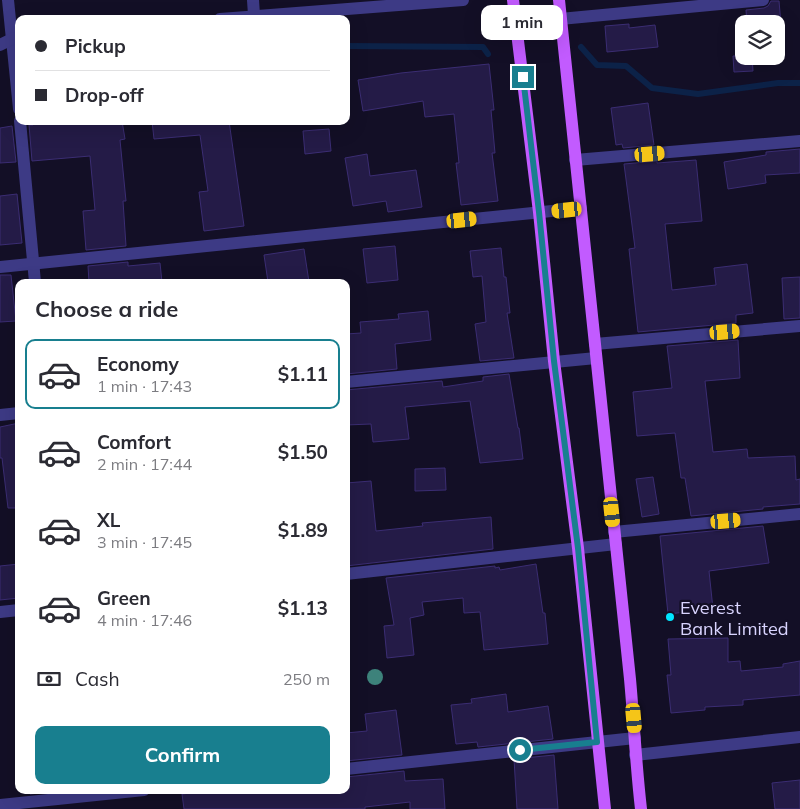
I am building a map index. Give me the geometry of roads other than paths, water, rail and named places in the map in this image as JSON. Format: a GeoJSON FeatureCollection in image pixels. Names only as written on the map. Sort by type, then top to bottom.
{"type":"FeatureCollection","features":[{"type":"Feature","properties":{"kind":"main road"},"geometry":{"type":"LineString","coordinates":[[513,0],[539,212],[554,361],[578,548],[605,809]]}},
{"type":"Feature","properties":{"kind":"main road"},"geometry":{"type":"LineString","coordinates":[[559,0],[568,71],[575,160],[615,538],[641,809]]}},
{"type":"Feature","properties":{"kind":"street"},"geometry":{"type":"LineString","coordinates":[[0,45],[15,39],[8,0]]}},
{"type":"Feature","properties":{"kind":"street"},"geometry":{"type":"LineString","coordinates":[[252,0],[254,15]]}},
{"type":"Feature","properties":{"kind":"street"},"geometry":{"type":"LineString","coordinates":[[267,15],[463,0]]}},
{"type":"Feature","properties":{"kind":"street"},"geometry":{"type":"LineString","coordinates":[[562,25],[763,0]]}},
{"type":"Feature","properties":{"kind":"street"},"geometry":{"type":"LineString","coordinates":[[20,125],[35,279]]}},
{"type":"Feature","properties":{"kind":"street"},"geometry":{"type":"LineString","coordinates":[[575,160],[800,141]]}},
{"type":"Feature","properties":{"kind":"street"},"geometry":{"type":"LineString","coordinates":[[0,266],[581,208]]}},
{"type":"Feature","properties":{"kind":"street"},"geometry":{"type":"LineString","coordinates":[[594,344],[800,326]]}},
{"type":"Feature","properties":{"kind":"street"},"geometry":{"type":"LineString","coordinates":[[350,382],[596,358]]}},
{"type":"Feature","properties":{"kind":"street"},"geometry":{"type":"LineString","coordinates":[[0,415],[15,413]]}},
{"type":"Feature","properties":{"kind":"street"},"geometry":{"type":"LineString","coordinates":[[350,574],[578,548],[615,538],[800,514]]}},
{"type":"Feature","properties":{"kind":"street"},"geometry":{"type":"LineString","coordinates":[[0,612],[15,610]]}},
{"type":"Feature","properties":{"kind":"street"},"geometry":{"type":"LineString","coordinates":[[635,755],[800,737]]}},
{"type":"Feature","properties":{"kind":"street"},"geometry":{"type":"LineString","coordinates":[[350,769],[635,738]]}},
{"type":"Feature","properties":{"kind":"street"},"geometry":{"type":"LineString","coordinates":[[0,805],[114,794]]}},
{"type":"Feature","properties":{"kind":"waterway"},"geometry":{"type":"LineString","coordinates":[[350,46],[483,47],[488,54]]}},
{"type":"Feature","properties":{"kind":"waterway"},"geometry":{"type":"LineString","coordinates":[[581,47],[597,65],[626,66],[652,88],[698,94],[778,83],[800,83]]}},
{"type":"Feature","properties":{"kind":"place","name":"Everest Bank Limited"},"geometry":{"type":"Point","coordinates":[670,617]}}]}
